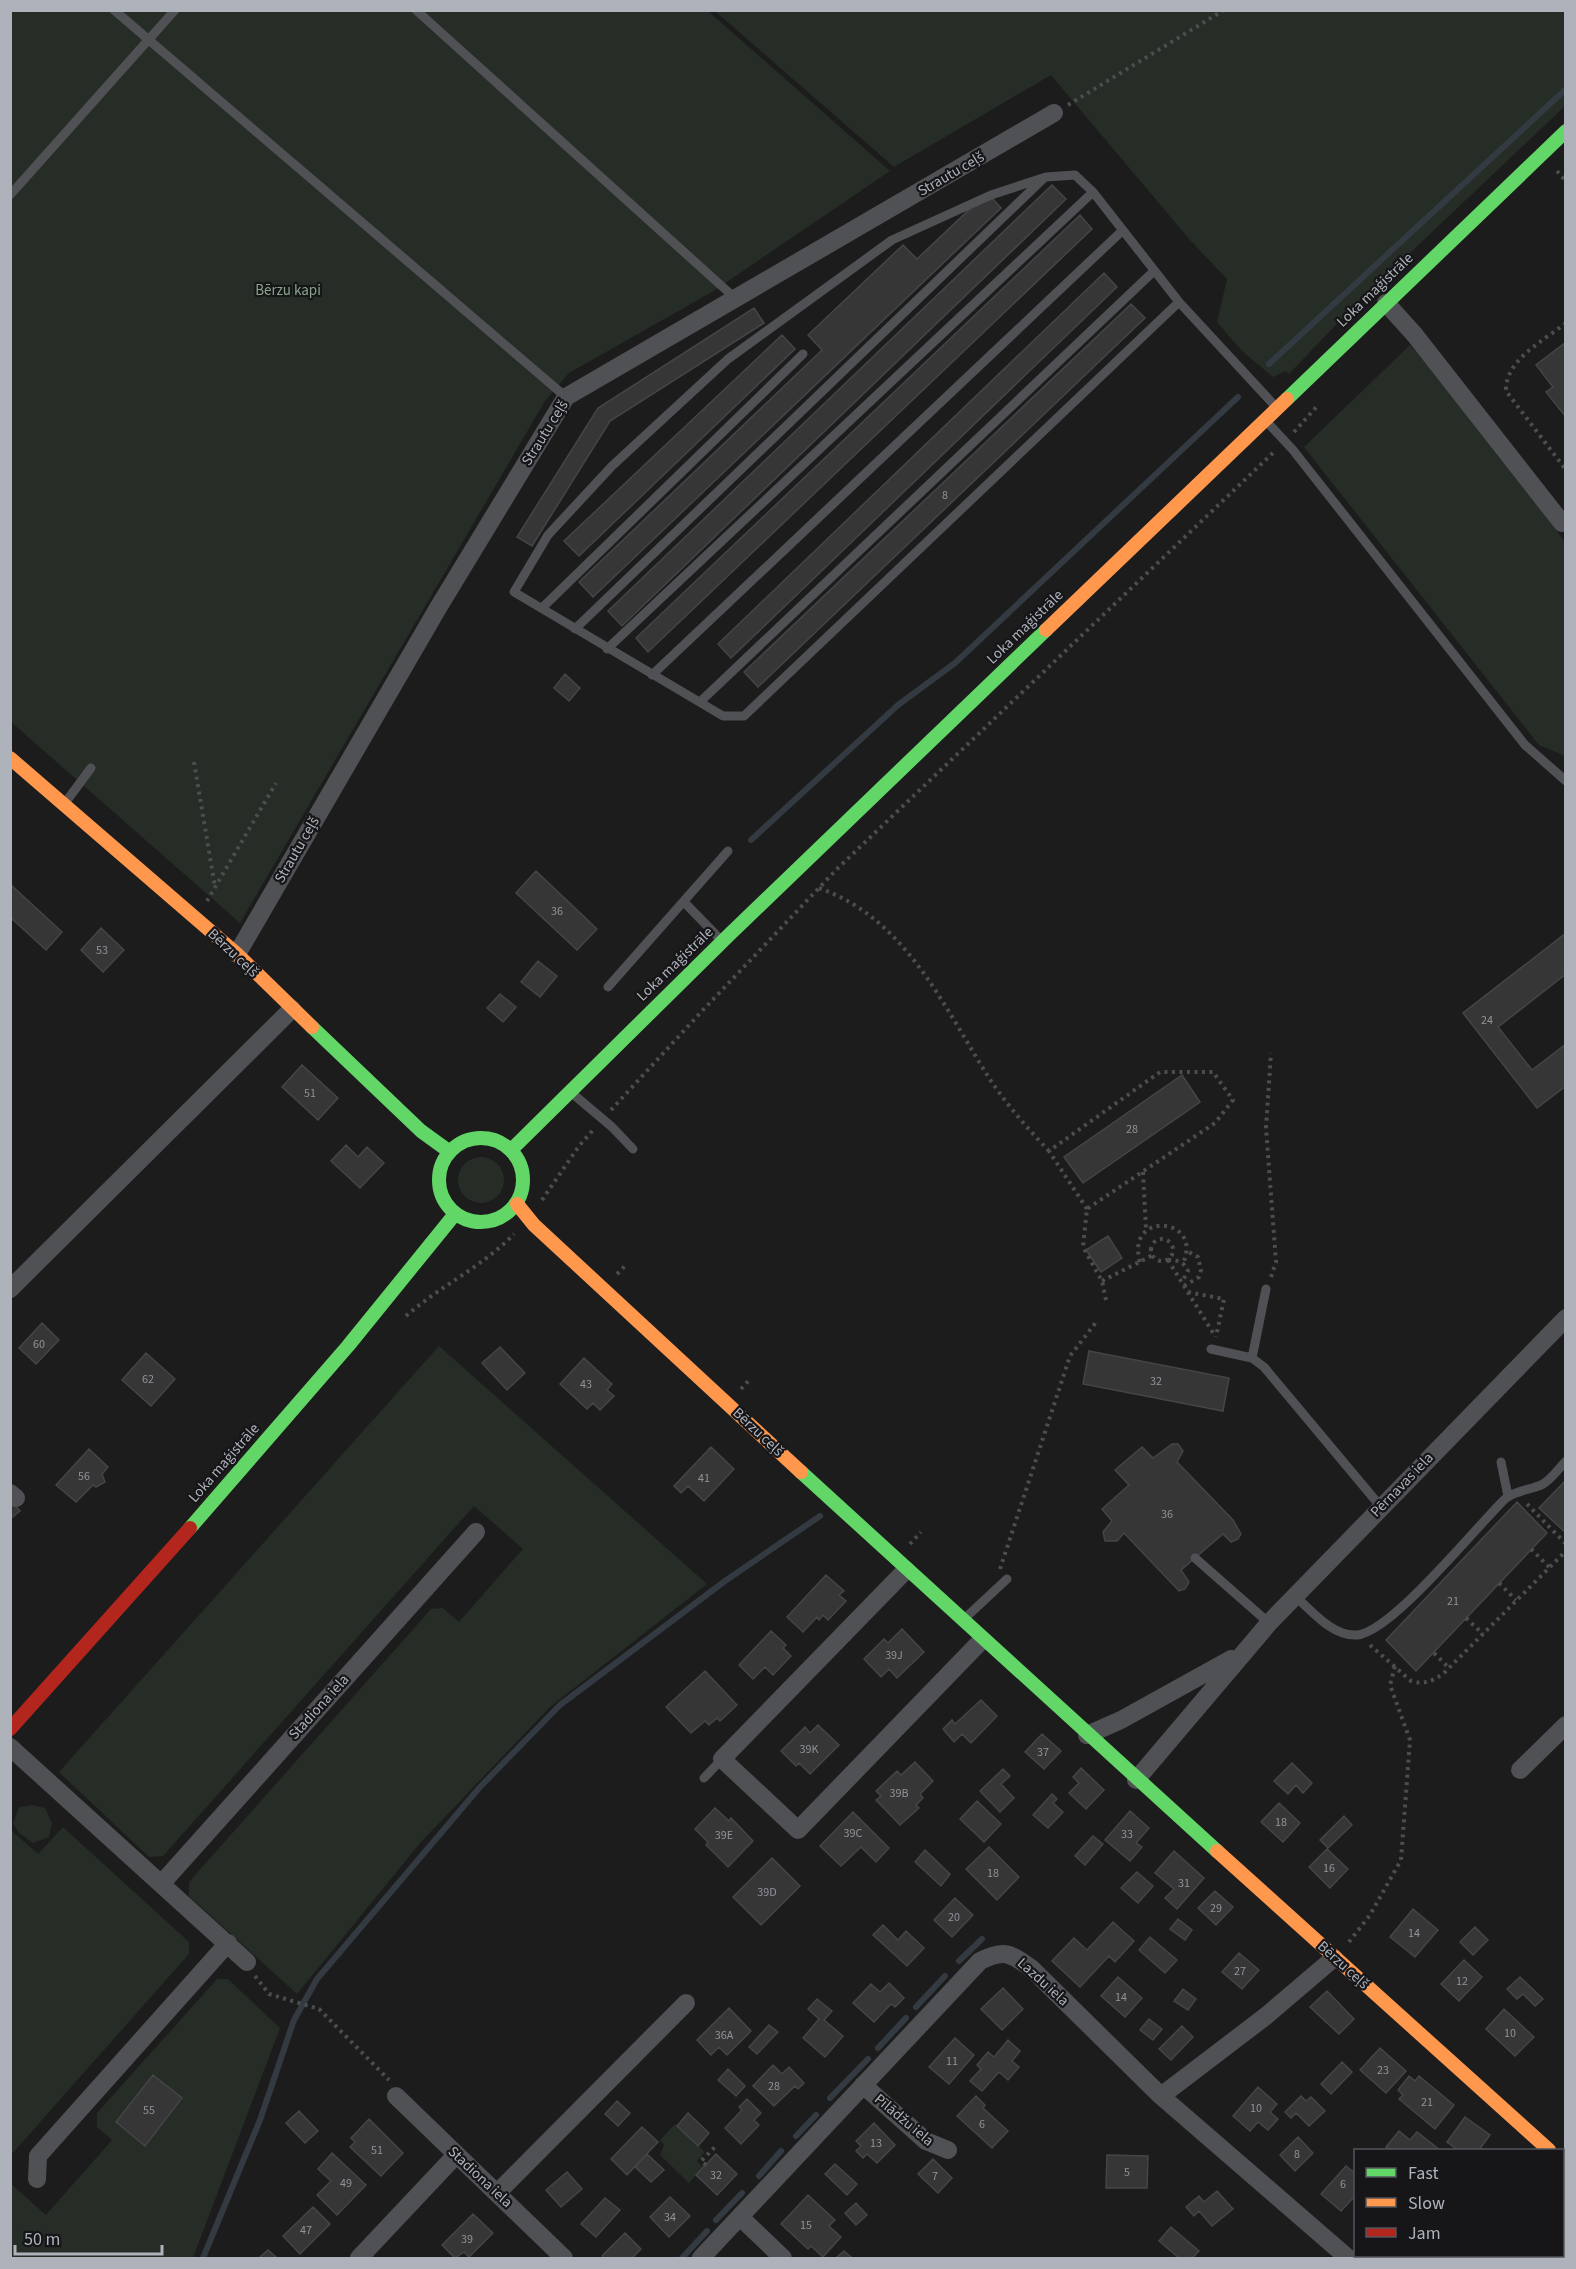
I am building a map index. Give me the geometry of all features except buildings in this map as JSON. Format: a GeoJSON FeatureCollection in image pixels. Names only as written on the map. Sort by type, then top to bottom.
{"type":"FeatureCollection","features":[{"type":"Feature","properties":{"kind":"main road","name":"Loka maģistrāle"},"geometry":{"type":"LineString","coordinates":[[511,1150],[569,1090],[723,941],[1566,131]]}},
{"type":"Feature","properties":{"kind":"main road","name":"Bērzu ceļš"},"geometry":{"type":"LineString","coordinates":[[10,758],[237,954],[395,1107],[450,1152]]}},
{"type":"Feature","properties":{"kind":"main road"},"geometry":{"type":"LineString","coordinates":[[474,1139],[500,1142],[511,1150],[519,1162],[523,1176],[523,1190],[517,1204],[507,1214],[481,1223],[455,1214],[446,1203],[440,1184],[442,1163],[450,1152],[461,1143],[474,1139]]}},
{"type":"Feature","properties":{"kind":"main road","name":"Bērzu ceļš"},"geometry":{"type":"LineString","coordinates":[[517,1204],[531,1222],[982,1640],[1547,2149]]}},
{"type":"Feature","properties":{"kind":"main road","name":"Loka maģistrāle"},"geometry":{"type":"LineString","coordinates":[[10,1729],[280,1424],[414,1267],[455,1214]]}},
{"type":"Feature","properties":{"kind":"street","name":"Strautu ceļš"},"geometry":{"type":"LineString","coordinates":[[237,954],[438,608],[566,397],[1054,113]]}},
{"type":"Feature","properties":{"kind":"street"},"geometry":{"type":"LineString","coordinates":[[1386,303],[1414,334],[1563,523],[1566,520]]}},
{"type":"Feature","properties":{"kind":"street"},"geometry":{"type":"LineString","coordinates":[[10,1289],[292,1009]]}},
{"type":"Feature","properties":{"kind":"street","name":"Pērnavas iela"},"geometry":{"type":"LineString","coordinates":[[1241,1653],[1380,1507],[1563,1327]]}},
{"type":"Feature","properties":{"kind":"street","name":"Stadiona iela"},"geometry":{"type":"LineString","coordinates":[[162,1883],[476,1532]]}},
{"type":"Feature","properties":{"kind":"street"},"geometry":{"type":"LineString","coordinates":[[906,1570],[722,1759],[798,1830],[982,1640]]}},
{"type":"Feature","properties":{"kind":"street"},"geometry":{"type":"LineString","coordinates":[[1087,1735],[1120,1720],[1241,1653]]}},
{"type":"Feature","properties":{"kind":"street"},"geometry":{"type":"LineString","coordinates":[[1136,1780],[1241,1653]]}},
{"type":"Feature","properties":{"kind":"street"},"geometry":{"type":"LineString","coordinates":[[1520,1770],[1566,1725]]}},
{"type":"Feature","properties":{"kind":"street"},"geometry":{"type":"LineString","coordinates":[[10,1747],[247,1962]]}},
{"type":"Feature","properties":{"kind":"street"},"geometry":{"type":"LineString","coordinates":[[38,2179],[38,2156],[228,1943]]}},
{"type":"Feature","properties":{"kind":"street","name":"Lazdu iela"},"geometry":{"type":"LineString","coordinates":[[701,2259],[980,1961],[997,1952],[1014,1955],[1031,1968],[1161,2096],[1348,2259]]}},
{"type":"Feature","properties":{"kind":"street"},"geometry":{"type":"LineString","coordinates":[[1161,2096],[1266,2016],[1334,1958]]}},
{"type":"Feature","properties":{"kind":"street"},"geometry":{"type":"LineString","coordinates":[[498,2192],[686,2003]]}},
{"type":"Feature","properties":{"kind":"street","name":"Pīlādžu iela"},"geometry":{"type":"LineString","coordinates":[[863,2085],[926,2141],[948,2150]]}},
{"type":"Feature","properties":{"kind":"street","name":"Stadiona iela"},"geometry":{"type":"LineString","coordinates":[[396,2096],[456,2155],[498,2192],[564,2259]]}},
{"type":"Feature","properties":{"kind":"street"},"geometry":{"type":"LineString","coordinates":[[359,2259],[456,2155]]}},
{"type":"Feature","properties":{"kind":"street"},"geometry":{"type":"LineString","coordinates":[[740,2217],[783,2259]]}},
{"type":"Feature","properties":{"kind":"lane"},"geometry":{"type":"LineString","coordinates":[[114,10],[566,397]]}},
{"type":"Feature","properties":{"kind":"lane"},"geometry":{"type":"LineString","coordinates":[[10,195],[175,10]]}},
{"type":"Feature","properties":{"kind":"lane"},"geometry":{"type":"LineString","coordinates":[[416,10],[736,299]]}},
{"type":"Feature","properties":{"kind":"lane"},"geometry":{"type":"LineString","coordinates":[[1179,302],[744,716],[723,716],[514,592],[548,535],[612,466],[728,359],[892,240],[991,195],[1046,177],[1075,175],[1093,192],[1179,302],[1276,408]]}},
{"type":"Feature","properties":{"kind":"lane"},"geometry":{"type":"LineString","coordinates":[[575,629],[1046,177]]}},
{"type":"Feature","properties":{"kind":"lane"},"geometry":{"type":"LineString","coordinates":[[607,649],[1093,192]]}},
{"type":"Feature","properties":{"kind":"lane"},"geometry":{"type":"LineString","coordinates":[[652,675],[1123,230]]}},
{"type":"Feature","properties":{"kind":"lane"},"geometry":{"type":"LineString","coordinates":[[701,701],[1154,271]]}},
{"type":"Feature","properties":{"kind":"lane"},"geometry":{"type":"LineString","coordinates":[[542,608],[803,354]]}},
{"type":"Feature","properties":{"kind":"lane"},"geometry":{"type":"LineString","coordinates":[[1264,419],[1286,441],[1525,745],[1552,772],[1566,781]]}},
{"type":"Feature","properties":{"kind":"lane"},"geometry":{"type":"LineString","coordinates":[[64,805],[91,768]]}},
{"type":"Feature","properties":{"kind":"lane"},"geometry":{"type":"LineString","coordinates":[[608,987],[728,851]]}},
{"type":"Feature","properties":{"kind":"lane"},"geometry":{"type":"LineString","coordinates":[[684,902],[723,941]]}},
{"type":"Feature","properties":{"kind":"lane"},"geometry":{"type":"LineString","coordinates":[[569,1090],[633,1149]]}},
{"type":"Feature","properties":{"kind":"lane"},"geometry":{"type":"LineString","coordinates":[[1252,1358],[1266,1289]]}},
{"type":"Feature","properties":{"kind":"lane"},"geometry":{"type":"LineString","coordinates":[[1211,1349],[1252,1358],[1264,1367],[1380,1507]]}},
{"type":"Feature","properties":{"kind":"lane"},"geometry":{"type":"LineString","coordinates":[[1296,1597],[1327,1625],[1344,1634],[1358,1635],[1372,1630],[1395,1613],[1512,1495],[1545,1483],[1566,1461]]}},
{"type":"Feature","properties":{"kind":"lane"},"geometry":{"type":"LineString","coordinates":[[1501,1462],[1512,1495]]}},
{"type":"Feature","properties":{"kind":"lane"},"geometry":{"type":"LineString","coordinates":[[1195,1558],[1269,1623]]}},
{"type":"Feature","properties":{"kind":"lane"},"geometry":{"type":"LineString","coordinates":[[962,1621],[988,1594],[1007,1579]]}},
{"type":"Feature","properties":{"kind":"lane"},"geometry":{"type":"LineString","coordinates":[[704,1778],[722,1759]]}},
{"type":"Feature","properties":{"kind":"path"},"geometry":{"type":"LineString","coordinates":[[1054,113],[1214,13],[1224,10]]}},
{"type":"Feature","properties":{"kind":"path"},"geometry":{"type":"LineString","coordinates":[[1548,179],[1561,166]]}},
{"type":"Feature","properties":{"kind":"path"},"geometry":{"type":"LineString","coordinates":[[1556,170],[1566,181]]}},
{"type":"Feature","properties":{"kind":"path"},"geometry":{"type":"LineString","coordinates":[[1566,322],[1514,364],[1506,381],[1506,392],[1566,470]]}},
{"type":"Feature","properties":{"kind":"path"},"geometry":{"type":"LineString","coordinates":[[531,1222],[579,1146],[819,888],[1022,690],[1286,441],[1322,400]]}},
{"type":"Feature","properties":{"kind":"path"},"geometry":{"type":"LineString","coordinates":[[194,762],[215,887]]}},
{"type":"Feature","properties":{"kind":"path"},"geometry":{"type":"LineString","coordinates":[[195,919],[276,783]]}},
{"type":"Feature","properties":{"kind":"path"},"geometry":{"type":"LineString","coordinates":[[819,888],[853,902],[874,918],[912,956],[947,1005],[1019,1120],[1049,1151],[1087,1209],[1083,1247],[1102,1281],[1106,1300]]}},
{"type":"Feature","properties":{"kind":"path"},"geometry":{"type":"LineString","coordinates":[[1266,1289],[1276,1262],[1266,1128],[1271,1053]]}},
{"type":"Feature","properties":{"kind":"path"},"geometry":{"type":"LineString","coordinates":[[1049,1151],[1160,1072],[1213,1072],[1233,1100],[1215,1123],[1087,1209]]}},
{"type":"Feature","properties":{"kind":"path"},"geometry":{"type":"LineString","coordinates":[[1140,1262],[1137,1244],[1146,1231],[1143,1172]]}},
{"type":"Feature","properties":{"kind":"path"},"geometry":{"type":"LineString","coordinates":[[1146,1231],[1162,1226],[1172,1227],[1184,1238],[1187,1251],[1183,1263]]}},
{"type":"Feature","properties":{"kind":"path"},"geometry":{"type":"LineString","coordinates":[[1152,1256],[1153,1244],[1158,1240],[1166,1240],[1173,1248],[1173,1255],[1168,1260]]}},
{"type":"Feature","properties":{"kind":"path"},"geometry":{"type":"LineString","coordinates":[[1183,1284],[1199,1277],[1201,1270],[1198,1257],[1187,1251]]}},
{"type":"Feature","properties":{"kind":"path"},"geometry":{"type":"LineString","coordinates":[[1102,1281],[1152,1256]]}},
{"type":"Feature","properties":{"kind":"path"},"geometry":{"type":"LineString","coordinates":[[1152,1256],[1161,1261],[1183,1263],[1188,1271],[1183,1284]]}},
{"type":"Feature","properties":{"kind":"path"},"geometry":{"type":"LineString","coordinates":[[1168,1260],[1187,1292],[1216,1338],[1224,1299],[1187,1292]]}},
{"type":"Feature","properties":{"kind":"path"},"geometry":{"type":"LineString","coordinates":[[988,1594],[1002,1562],[1070,1356],[1098,1321]]}},
{"type":"Feature","properties":{"kind":"path"},"geometry":{"type":"LineString","coordinates":[[1512,1495],[1566,1544]]}},
{"type":"Feature","properties":{"kind":"path"},"geometry":{"type":"LineString","coordinates":[[1531,1549],[1550,1567]]}},
{"type":"Feature","properties":{"kind":"path"},"geometry":{"type":"LineString","coordinates":[[1358,1635],[1411,1681],[1419,1684],[1430,1682],[1449,1668],[1566,1551]]}},
{"type":"Feature","properties":{"kind":"path"},"geometry":{"type":"LineString","coordinates":[[1499,1583],[1516,1600]]}},
{"type":"Feature","properties":{"kind":"path"},"geometry":{"type":"LineString","coordinates":[[1466,1618],[1483,1634]]}},
{"type":"Feature","properties":{"kind":"path"},"geometry":{"type":"LineString","coordinates":[[1434,1653],[1449,1668]]}},
{"type":"Feature","properties":{"kind":"path"},"geometry":{"type":"LineString","coordinates":[[1334,1958],[1370,1915],[1401,1860],[1410,1740],[1390,1685],[1395,1666]]}},
{"type":"Feature","properties":{"kind":"path"},"geometry":{"type":"LineString","coordinates":[[247,1962],[269,1994],[319,2009],[386,2076],[396,2096]]}},
{"type":"Feature","properties":{"kind":"path"},"geometry":{"type":"LineString","coordinates":[[705,2165],[701,2161],[715,2147]]}},
{"type":"Feature","properties":{"kind":"green space","name":"Bērzu kapi"},"geometry":{"type":"Polygon","coordinates":[[[11,11],[708,11],[890,171],[712,292],[569,373],[545,401],[240,923],[11,722],[11,11]]]}},
{"type":"Feature","properties":{"kind":"green space"},"geometry":{"type":"Polygon","coordinates":[[[715,11],[1565,11],[1565,106],[1351,309],[1289,374],[1285,371],[1273,377],[1242,351],[1217,322],[1227,279],[1189,239],[1051,75],[894,167],[715,11]]]}},
{"type":"Feature","properties":{"kind":"green space"},"geometry":{"type":"Polygon","coordinates":[[[1410,345],[1435,372],[1565,542],[1565,756],[1539,745],[1304,447],[1410,345]]]}},
{"type":"Feature","properties":{"kind":"green space"},"geometry":{"type":"Polygon","coordinates":[[[481,1157],[497,1164],[504,1180],[497,1196],[481,1203],[465,1196],[458,1180],[465,1164],[481,1157]]]}},
{"type":"Feature","properties":{"kind":"green space"},"geometry":{"type":"Polygon","coordinates":[[[439,1346],[707,1584],[550,1707],[421,1842],[297,1994],[189,1896],[189,1882],[431,1609],[443,1608],[459,1622],[523,1549],[474,1506],[163,1856],[149,1857],[59,1772],[439,1346]]]}},
{"type":"Feature","properties":{"kind":"green space"},"geometry":{"type":"Polygon","coordinates":[[[33,1805],[45,1808],[52,1823],[49,1837],[33,1843],[19,1833],[13,1823],[19,1807],[33,1805]]]}},
{"type":"Feature","properties":{"kind":"green space"},"geometry":{"type":"Polygon","coordinates":[[[63,1827],[189,1942],[189,1954],[11,2155],[11,1830],[38,1854],[63,1827]]]}},
{"type":"Feature","properties":{"kind":"green space"},"geometry":{"type":"Polygon","coordinates":[[[217,1979],[228,1979],[280,2028],[193,2258],[11,2258],[10,2183],[46,2215],[112,2140],[97,2127],[97,2113],[217,1979]]]}},
{"type":"Feature","properties":{"kind":"green space"},"geometry":{"type":"Polygon","coordinates":[[[675,2124],[705,2152],[697,2161],[703,2167],[689,2183],[660,2155],[664,2145],[660,2140],[675,2124]]]}},
{"type":"Feature","properties":{"kind":"waterway"},"geometry":{"type":"LineString","coordinates":[[1269,364],[1566,89]]}},
{"type":"Feature","properties":{"kind":"waterway"},"geometry":{"type":"LineString","coordinates":[[751,840],[898,705],[955,663],[1238,397]]}},
{"type":"Feature","properties":{"kind":"waterway"},"geometry":{"type":"LineString","coordinates":[[203,2258],[260,2120],[294,2020],[317,1979],[480,1787],[560,1705],[725,1581],[820,1516]]}},
{"type":"Feature","properties":{"kind":"waterway"},"geometry":{"type":"LineString","coordinates":[[959,1961],[982,1939]]}},
{"type":"Feature","properties":{"kind":"waterway"},"geometry":{"type":"LineString","coordinates":[[916,2007],[945,1976]]}},
{"type":"Feature","properties":{"kind":"waterway"},"geometry":{"type":"LineString","coordinates":[[878,2048],[906,2018]]}},
{"type":"Feature","properties":{"kind":"waterway"},"geometry":{"type":"LineString","coordinates":[[830,2098],[868,2059]]}},
{"type":"Feature","properties":{"kind":"waterway"},"geometry":{"type":"LineString","coordinates":[[796,2136],[816,2115]]}},
{"type":"Feature","properties":{"kind":"waterway"},"geometry":{"type":"LineString","coordinates":[[759,2176],[781,2151]]}},
{"type":"Feature","properties":{"kind":"waterway"},"geometry":{"type":"LineString","coordinates":[[716,2220],[742,2193]]}},
{"type":"Feature","properties":{"kind":"waterway"},"geometry":{"type":"LineString","coordinates":[[682,2258],[707,2231]]}},
{"type":"Feature","properties":{"kind":"traffic: fast"},"geometry":{"type":"LineString","coordinates":[[1287,399],[1566,131]]}},
{"type":"Feature","properties":{"kind":"traffic: fast"},"geometry":{"type":"LineString","coordinates":[[511,1150],[731,933],[1046,630]]}},
{"type":"Feature","properties":{"kind":"traffic: fast"},"geometry":{"type":"LineString","coordinates":[[312,1027],[421,1131],[450,1152]]}},
{"type":"Feature","properties":{"kind":"traffic: fast"},"geometry":{"type":"LineString","coordinates":[[481,1138],[497,1141],[511,1150],[520,1164],[523,1180],[520,1196],[511,1210],[497,1219],[481,1222],[465,1219],[451,1210],[442,1196],[439,1180],[442,1164],[451,1150],[465,1141],[481,1138]]}},
{"type":"Feature","properties":{"kind":"traffic: fast"},"geometry":{"type":"LineString","coordinates":[[190,1528],[348,1346],[455,1214]]}},
{"type":"Feature","properties":{"kind":"traffic: fast"},"geometry":{"type":"LineString","coordinates":[[801,1472],[1217,1851]]}},
{"type":"Feature","properties":{"kind":"traffic: slow"},"geometry":{"type":"LineString","coordinates":[[1046,630],[1287,399]]}},
{"type":"Feature","properties":{"kind":"traffic: slow"},"geometry":{"type":"LineString","coordinates":[[10,758],[237,954],[312,1027]]}},
{"type":"Feature","properties":{"kind":"traffic: slow"},"geometry":{"type":"LineString","coordinates":[[517,1204],[534,1225],[801,1472]]}},
{"type":"Feature","properties":{"kind":"traffic: slow"},"geometry":{"type":"LineString","coordinates":[[1217,1851],[1548,2149]]}},
{"type":"Feature","properties":{"kind":"traffic: jam"},"geometry":{"type":"LineString","coordinates":[[10,1729],[190,1528]]}}]}
